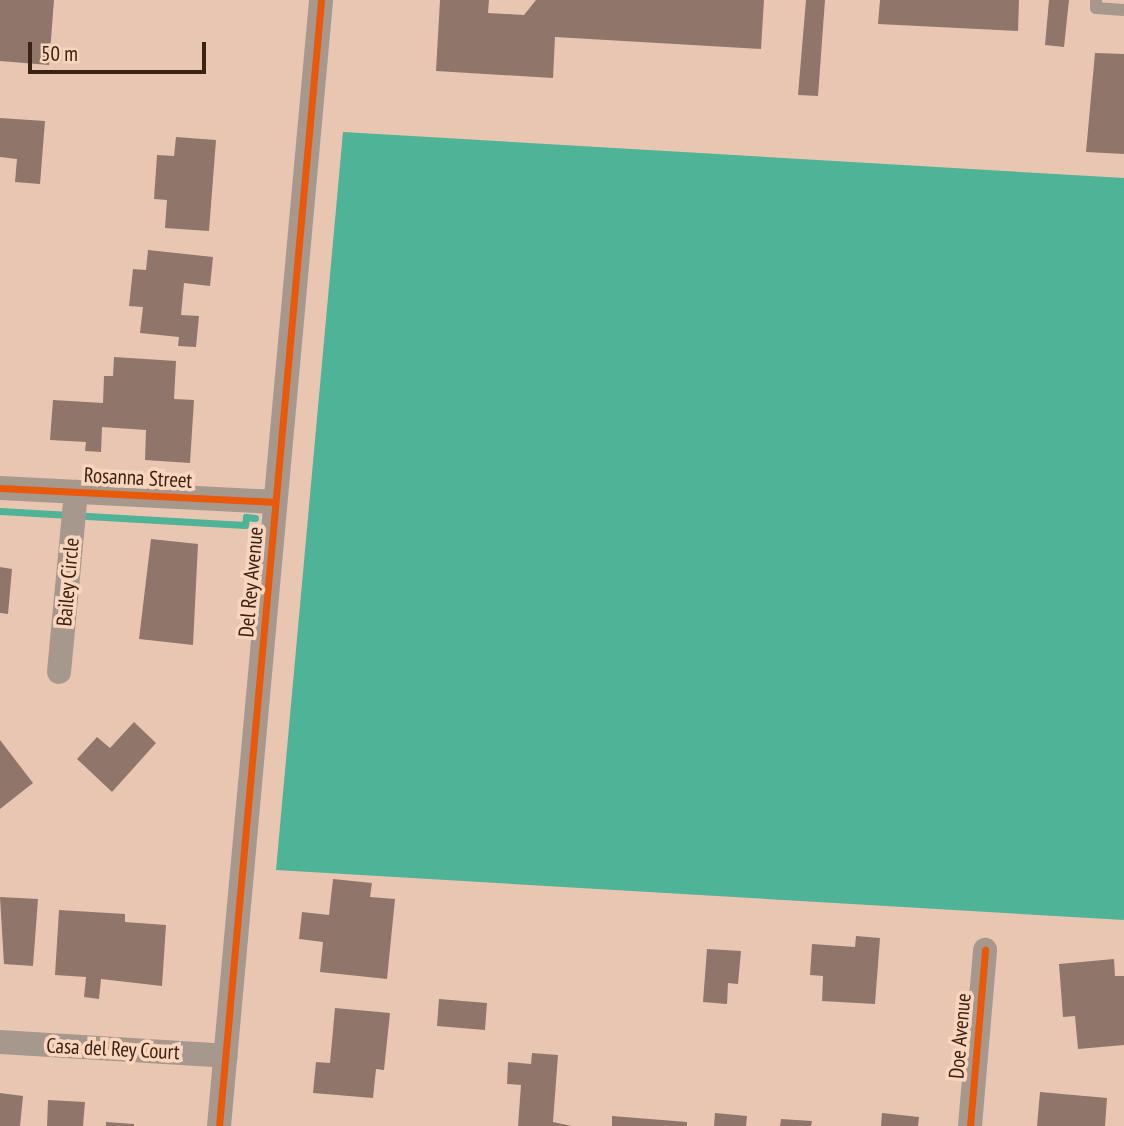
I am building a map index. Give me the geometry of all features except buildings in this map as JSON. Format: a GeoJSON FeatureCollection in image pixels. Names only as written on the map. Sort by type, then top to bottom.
{"type":"FeatureCollection","features":[{"type":"Feature","properties":{"kind":"street","name":"Del Rey Avenue"},"geometry":{"type":"LineString","coordinates":[[219,1126],[321,0]]}},
{"type":"Feature","properties":{"kind":"street","name":"Rosanna Street"},"geometry":{"type":"LineString","coordinates":[[0,488],[275,502]]}},
{"type":"Feature","properties":{"kind":"street","name":"Bailey Circle"},"geometry":{"type":"LineString","coordinates":[[59,672],[76,492]]}},
{"type":"Feature","properties":{"kind":"street","name":"Doe Avenue"},"geometry":{"type":"LineString","coordinates":[[970,1126],[985,950]]}},
{"type":"Feature","properties":{"kind":"street","name":"Casa del Rey Court"},"geometry":{"type":"LineString","coordinates":[[0,1042],[226,1056]]}},
{"type":"Feature","properties":{"kind":"lane"},"geometry":{"type":"LineString","coordinates":[[1096,0],[1096,8],[1124,10]]}},
{"type":"Feature","properties":{"kind":"water"},"geometry":{"type":"Polygon","coordinates":[[[343,132],[1124,178],[1124,920],[276,870],[343,132]]]}},
{"type":"Feature","properties":{"kind":"waterway"},"geometry":{"type":"LineString","coordinates":[[0,511],[245,525],[246,517],[255,518]]}},
{"type":"Feature","properties":{"kind":"cycle path"},"geometry":{"type":"LineString","coordinates":[[219,1126],[321,0]]}},
{"type":"Feature","properties":{"kind":"cycle path"},"geometry":{"type":"LineString","coordinates":[[0,488],[275,502]]}},
{"type":"Feature","properties":{"kind":"cycle path"},"geometry":{"type":"LineString","coordinates":[[970,1126],[985,950]]}}]}
